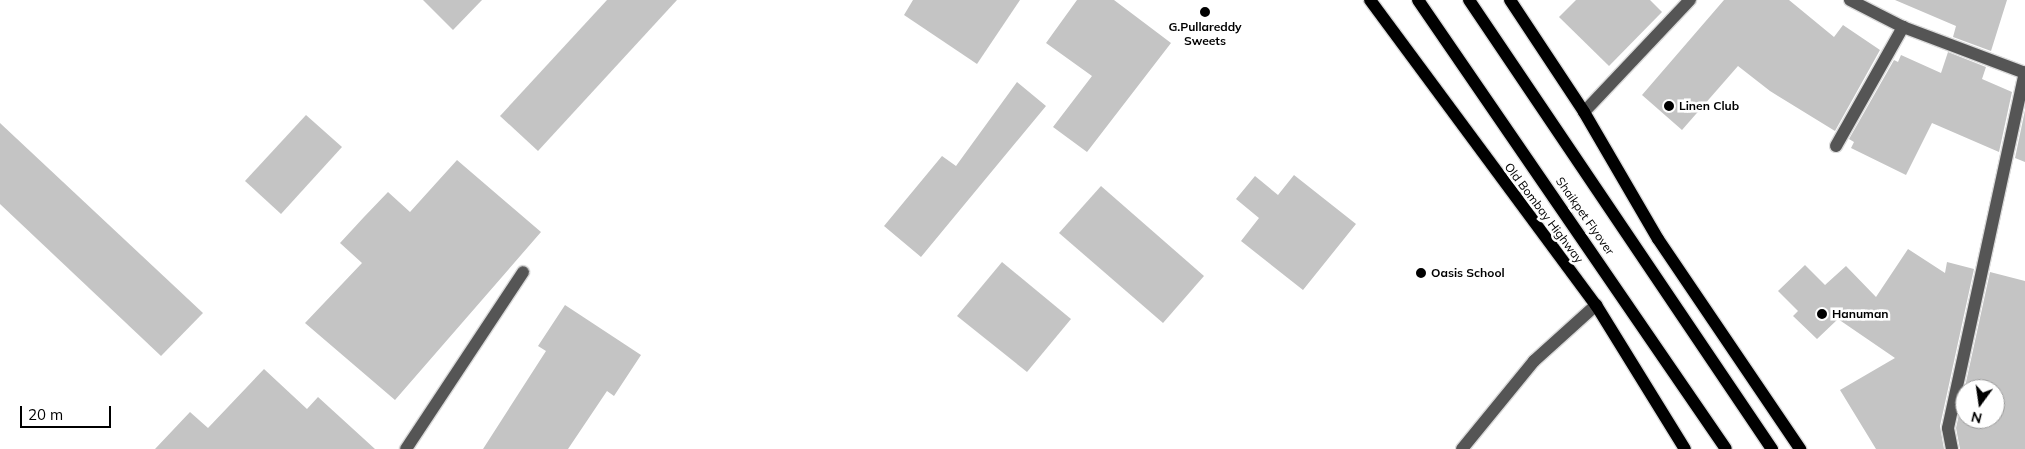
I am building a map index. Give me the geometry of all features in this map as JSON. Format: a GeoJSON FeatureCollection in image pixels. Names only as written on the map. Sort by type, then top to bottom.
{"type":"FeatureCollection","features":[{"type":"Feature","properties":{"kind":"main road","name":"Old Bombay Highway"},"geometry":{"type":"LineString","coordinates":[[1370,0],[1596,305],[1685,449]]}},
{"type":"Feature","properties":{"kind":"main road","name":"Shaikpet Flyover"},"geometry":{"type":"LineString","coordinates":[[1418,0],[1726,449]]}},
{"type":"Feature","properties":{"kind":"main road","name":"Shaikpet Flyover"},"geometry":{"type":"LineString","coordinates":[[1469,0],[1772,449]]}},
{"type":"Feature","properties":{"kind":"main road"},"geometry":{"type":"LineString","coordinates":[[1510,0],[1584,112],[1658,239],[1800,449]]}},
{"type":"Feature","properties":{"kind":"street"},"geometry":{"type":"LineString","coordinates":[[1584,112],[1690,0]]}},
{"type":"Feature","properties":{"kind":"street"},"geometry":{"type":"LineString","coordinates":[[1850,0],[1903,27],[2024,72],[1948,428],[1952,449]]}},
{"type":"Feature","properties":{"kind":"street"},"geometry":{"type":"LineString","coordinates":[[1836,146],[1903,27]]}},
{"type":"Feature","properties":{"kind":"street"},"geometry":{"type":"LineString","coordinates":[[406,449],[523,272]]}},
{"type":"Feature","properties":{"kind":"street"},"geometry":{"type":"LineString","coordinates":[[1462,449],[1534,362],[1596,305]]}},
{"type":"Feature","properties":{"kind":"building"},"geometry":{"type":"Polygon","coordinates":[[[423,0],[482,0],[453,30],[423,0]]]}},
{"type":"Feature","properties":{"kind":"building"},"geometry":{"type":"Polygon","coordinates":[[[607,0],[677,0],[538,151],[500,116],[607,0]]]}},
{"type":"Feature","properties":{"kind":"building"},"geometry":{"type":"Polygon","coordinates":[[[913,0],[1020,0],[977,64],[904,15],[913,0]]]}},
{"type":"Feature","properties":{"kind":"building"},"geometry":{"type":"Polygon","coordinates":[[[1077,0],[1114,0],[1171,43],[1087,152],[1053,127],[1092,76],[1046,43],[1077,0]]]}},
{"type":"Feature","properties":{"kind":"building"},"geometry":{"type":"Polygon","coordinates":[[[1576,0],[1650,0],[1662,12],[1609,66],[1559,17],[1576,0]]]}},
{"type":"Feature","properties":{"kind":"building"},"geometry":{"type":"Polygon","coordinates":[[[1724,0],[1789,0],[1834,37],[1843,25],[1880,50],[1835,131],[1770,91],[1738,66],[1682,130],[1642,95],[1724,0]]]}},
{"type":"Feature","properties":{"kind":"building"},"geometry":{"type":"Polygon","coordinates":[[[1895,0],[2007,0],[1991,51],[1953,37],[1956,26],[1895,0]]]}},
{"type":"Feature","properties":{"kind":"building"},"geometry":{"type":"Polygon","coordinates":[[[1948,52],[1986,67],[1982,79],[2012,92],[1999,152],[1932,123],[1906,175],[1851,148],[1854,142],[1849,139],[1894,60],[1898,62],[1901,55],[1941,73],[1948,52]]]}},
{"type":"Feature","properties":{"kind":"building"},"geometry":{"type":"Polygon","coordinates":[[[1017,82],[1046,106],[921,257],[884,226],[942,156],[956,166],[1017,82]]]}},
{"type":"Feature","properties":{"kind":"building"},"geometry":{"type":"Polygon","coordinates":[[[2025,110],[2025,162],[2015,158],[2025,110]]]}},
{"type":"Feature","properties":{"kind":"building"},"geometry":{"type":"Polygon","coordinates":[[[306,115],[342,147],[281,214],[245,181],[306,115]]]}},
{"type":"Feature","properties":{"kind":"building"},"geometry":{"type":"Polygon","coordinates":[[[0,123],[203,313],[161,356],[0,204],[0,123]]]}},
{"type":"Feature","properties":{"kind":"building"},"geometry":{"type":"Polygon","coordinates":[[[457,160],[541,232],[395,400],[305,323],[362,263],[340,243],[364,217],[388,192],[410,212],[457,160]]]}},
{"type":"Feature","properties":{"kind":"building"},"geometry":{"type":"Polygon","coordinates":[[[1294,175],[1356,224],[1303,290],[1241,241],[1259,218],[1236,199],[1255,176],[1278,195],[1294,175]]]}},
{"type":"Feature","properties":{"kind":"building"},"geometry":{"type":"Polygon","coordinates":[[[1101,186],[1204,276],[1163,323],[1059,233],[1101,186]]]}},
{"type":"Feature","properties":{"kind":"building"},"geometry":{"type":"Polygon","coordinates":[[[1908,249],[1945,273],[1947,262],[1974,269],[1940,426],[1944,449],[1876,449],[1840,390],[1895,358],[1838,319],[1817,339],[1793,316],[1798,311],[1778,291],[1805,265],[1825,285],[1846,266],[1876,297],[1908,249]]]}},
{"type":"Feature","properties":{"kind":"building"},"geometry":{"type":"Polygon","coordinates":[[[1002,262],[1071,319],[1027,372],[957,316],[1002,262]]]}},
{"type":"Feature","properties":{"kind":"building"},"geometry":{"type":"Polygon","coordinates":[[[1990,272],[2025,281],[2025,449],[1960,449],[1956,429],[2005,429],[2005,379],[1967,379],[1990,272]]]}},
{"type":"Feature","properties":{"kind":"building"},"geometry":{"type":"Polygon","coordinates":[[[565,305],[641,355],[614,396],[607,391],[568,449],[483,449],[546,351],[538,346],[565,305]]]}},
{"type":"Feature","properties":{"kind":"building"},"geometry":{"type":"Polygon","coordinates":[[[264,369],[307,409],[318,397],[375,449],[155,449],[190,412],[208,428],[264,369]]]}},
{"type":"Feature","properties":{"kind":"place","name":"G.Pullareddy Sweets"},"geometry":{"type":"Point","coordinates":[1205,12]}},
{"type":"Feature","properties":{"kind":"place","name":"Linen Club"},"geometry":{"type":"Point","coordinates":[1669,106]}},
{"type":"Feature","properties":{"kind":"place","name":"Oasis School"},"geometry":{"type":"Point","coordinates":[1421,273]}},
{"type":"Feature","properties":{"kind":"place","name":"Hanuman"},"geometry":{"type":"Point","coordinates":[1822,314]}}]}
